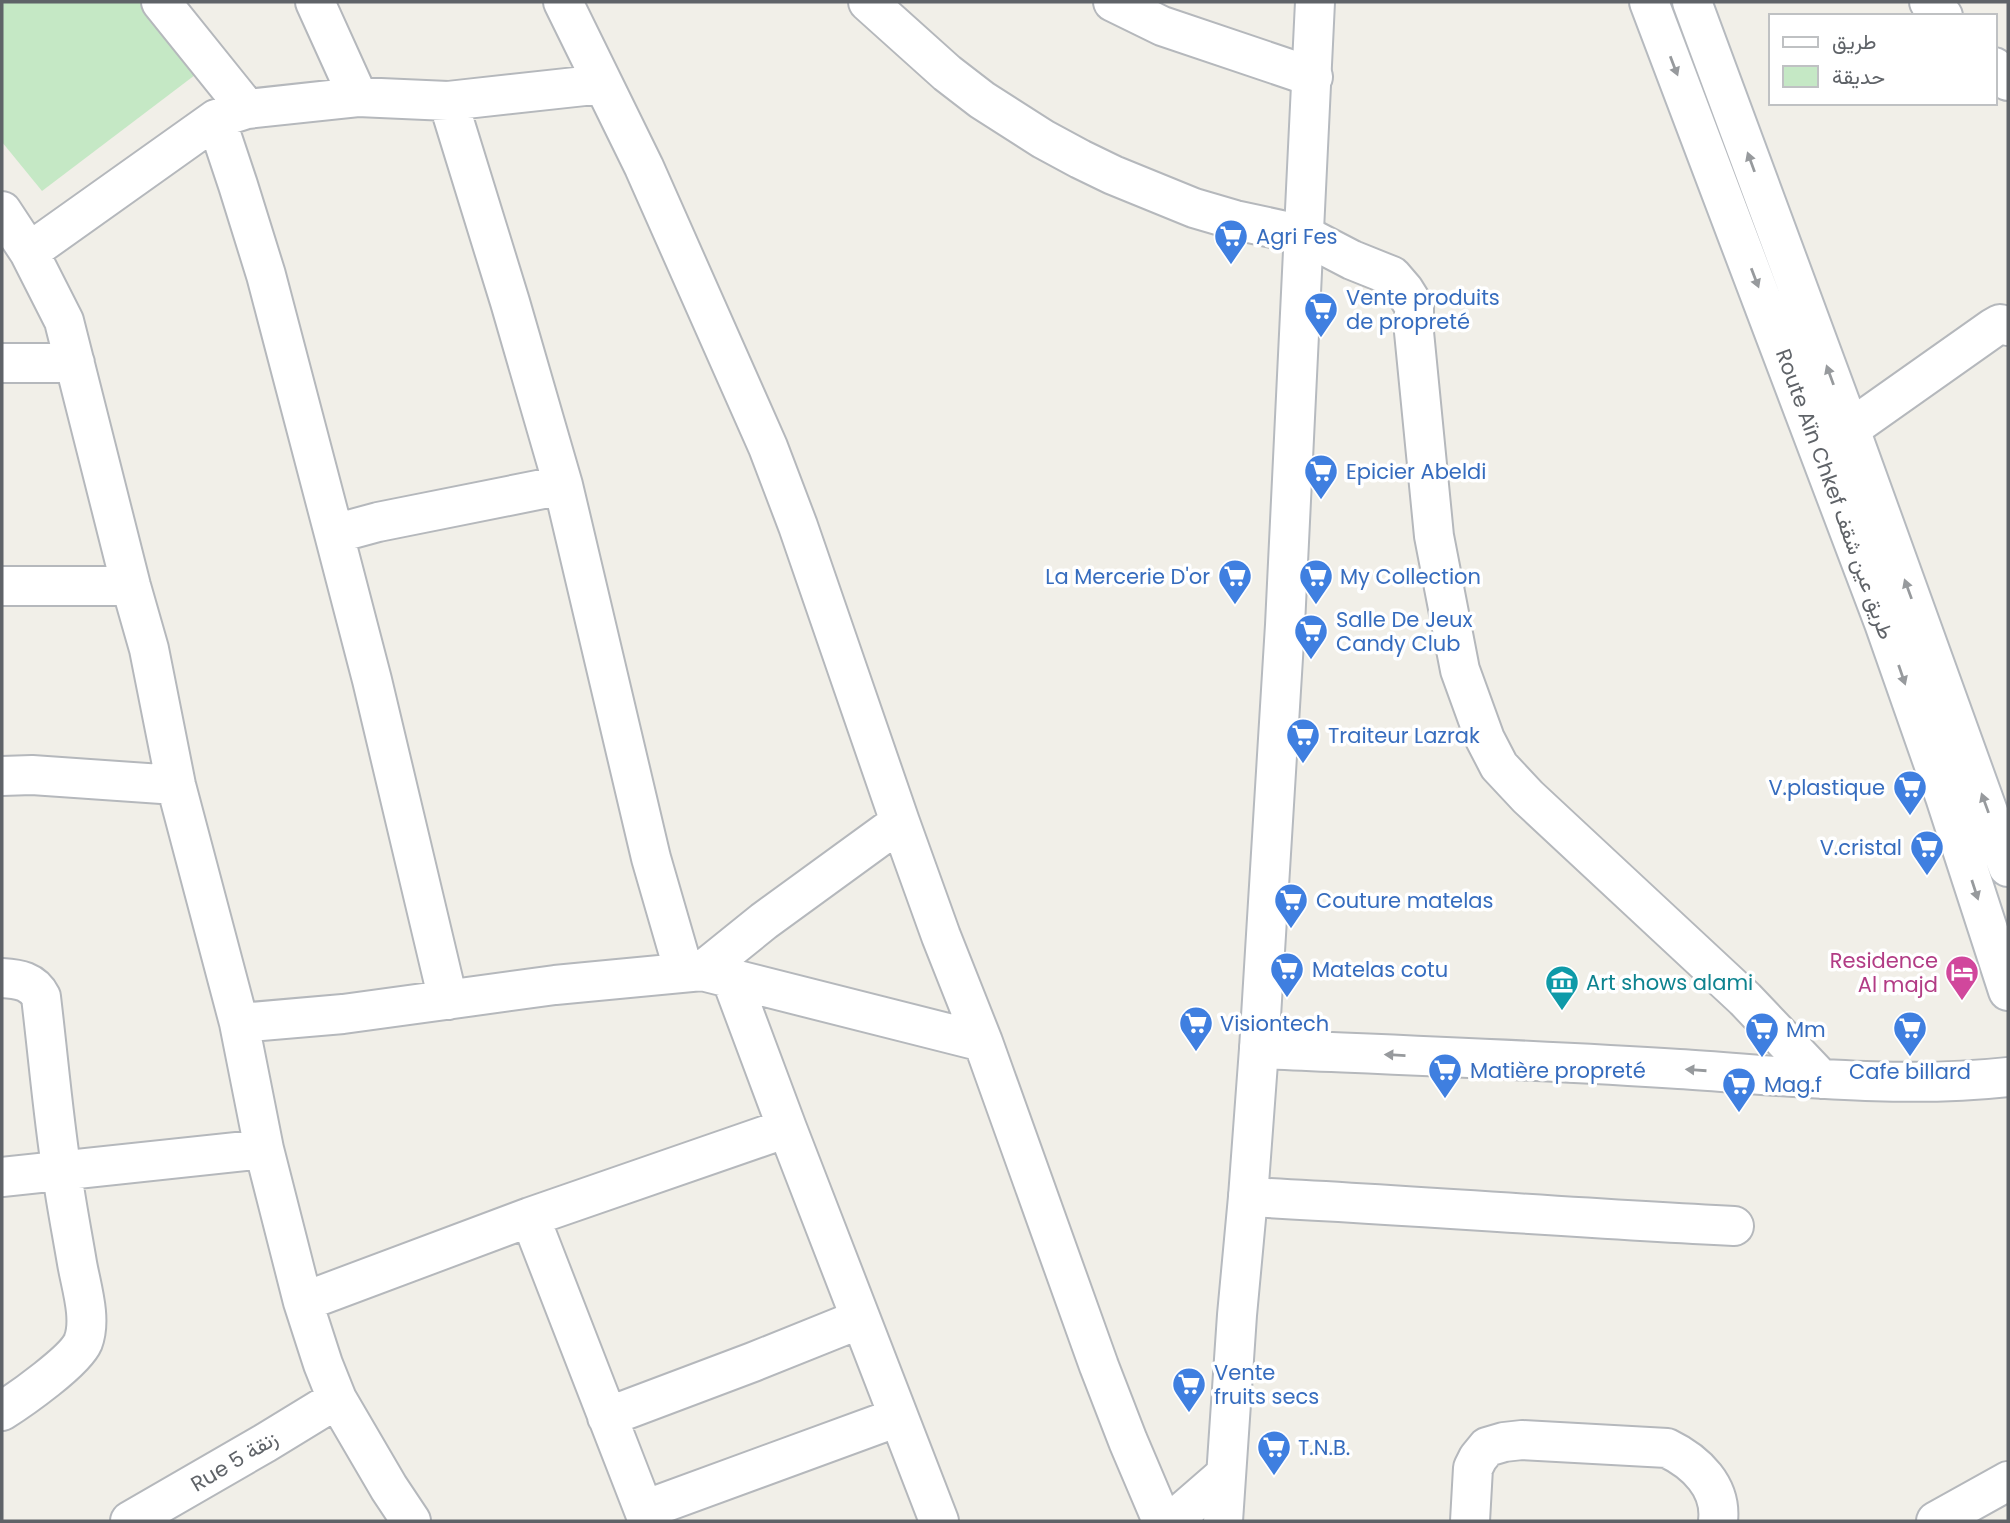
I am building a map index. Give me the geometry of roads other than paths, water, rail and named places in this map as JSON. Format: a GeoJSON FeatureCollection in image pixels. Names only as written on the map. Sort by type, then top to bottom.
{"type":"FeatureCollection","features":[{"type":"Feature","properties":{"kind":"street"},"geometry":{"type":"LineString","coordinates":[[161,2],[232,114],[239,185],[266,275],[372,680],[448,1000]]}},
{"type":"Feature","properties":{"kind":"street"},"geometry":{"type":"LineString","coordinates":[[316,2],[358,97]]}},
{"type":"Feature","properties":{"kind":"street"},"geometry":{"type":"LineString","coordinates":[[563,2],[644,167],[768,447],[807,551],[900,822],[983,1042],[1099,1366],[1162,1521]]}},
{"type":"Feature","properties":{"kind":"street"},"geometry":{"type":"LineString","coordinates":[[868,2],[947,73],[982,100],[1080,159],[1194,208],[1304,235],[1352,260],[1392,275],[1413,306],[1434,536],[1460,670],[1475,716],[1499,766],[1528,797],[1745,999],[1821,1079]]}},
{"type":"Feature","properties":{"kind":"street"},"geometry":{"type":"LineString","coordinates":[[1113,2],[1162,26],[1313,77]]}},
{"type":"Feature","properties":{"kind":"street"},"geometry":{"type":"LineString","coordinates":[[1223,1521],[1259,1049],[1284,625],[1315,2]]}},
{"type":"Feature","properties":{"kind":"street","name":"Route Aïn Chkef طريق عين شقف"},"geometry":{"type":"LineString","coordinates":[[1649,2],[1884,623],[1945,797],[2008,991]]}},
{"type":"Feature","properties":{"kind":"street","name":"Route Aïn Chkef طريق عين شقف"},"geometry":{"type":"LineString","coordinates":[[1698,5],[2008,867]]}},
{"type":"Feature","properties":{"kind":"street"},"geometry":{"type":"LineString","coordinates":[[29,252],[232,114],[358,97],[448,101],[603,84]]}},
{"type":"Feature","properties":{"kind":"street"},"geometry":{"type":"LineString","coordinates":[[448,101],[563,485],[650,858],[706,974],[787,1128],[939,1521]]}},
{"type":"Feature","properties":{"kind":"street"},"geometry":{"type":"LineString","coordinates":[[2,211],[29,252],[64,321],[149,649],[176,785],[239,1023],[264,1149],[303,1302],[337,1399],[411,1521]]}},
{"type":"Feature","properties":{"kind":"street"},"geometry":{"type":"LineString","coordinates":[[1850,429],[1993,328],[2000,324],[2008,326]]}},
{"type":"Feature","properties":{"kind":"street"},"geometry":{"type":"LineString","coordinates":[[2,363],[75,362]]}},
{"type":"Feature","properties":{"kind":"street"},"geometry":{"type":"LineString","coordinates":[[334,534],[378,522],[563,485]]}},
{"type":"Feature","properties":{"kind":"street"},"geometry":{"type":"LineString","coordinates":[[2,586],[131,586]]}},
{"type":"Feature","properties":{"kind":"street"},"geometry":{"type":"LineString","coordinates":[[2,776],[32,775],[176,785]]}},
{"type":"Feature","properties":{"kind":"street"},"geometry":{"type":"LineString","coordinates":[[706,974],[764,921],[900,822]]}},
{"type":"Feature","properties":{"kind":"street"},"geometry":{"type":"LineString","coordinates":[[239,1023],[343,1014],[555,985],[706,974],[983,1042]]}},
{"type":"Feature","properties":{"kind":"street"},"geometry":{"type":"LineString","coordinates":[[2,978],[31,984],[41,997],[61,1172],[86,1314],[83,1341],[78,1350],[26,1395],[2,1411]]}},
{"type":"Feature","properties":{"kind":"street"},"geometry":{"type":"LineString","coordinates":[[1259,1049],[1594,1064],[1821,1079],[1939,1082],[2008,1077]]}},
{"type":"Feature","properties":{"kind":"street"},"geometry":{"type":"LineString","coordinates":[[303,1302],[530,1217],[787,1128]]}},
{"type":"Feature","properties":{"kind":"street"},"geometry":{"type":"LineString","coordinates":[[2,1177],[264,1149]]}},
{"type":"Feature","properties":{"kind":"street"},"geometry":{"type":"LineString","coordinates":[[1248,1197],[1734,1226]]}},
{"type":"Feature","properties":{"kind":"street"},"geometry":{"type":"LineString","coordinates":[[530,1217],[646,1516],[898,1417]]}},
{"type":"Feature","properties":{"kind":"street"},"geometry":{"type":"LineString","coordinates":[[607,1417],[860,1319]]}},
{"type":"Feature","properties":{"kind":"street","name":"Rue 5 زنقة"},"geometry":{"type":"LineString","coordinates":[[130,1521],[173,1511],[337,1399]]}},
{"type":"Feature","properties":{"kind":"street"},"geometry":{"type":"LineString","coordinates":[[1471,1521],[1473,1468],[1478,1458],[1487,1447],[1522,1440],[1667,1448],[1683,1456],[1710,1484],[1719,1509],[1718,1521]]}},
{"type":"Feature","properties":{"kind":"street"},"geometry":{"type":"LineString","coordinates":[[1172,1521],[1225,1475]]}},
{"type":"Feature","properties":{"kind":"street"},"geometry":{"type":"LineString","coordinates":[[1936,1521],[2008,1481]]}},
{"type":"Feature","properties":{"kind":"place","name":"Agri Fes"},"geometry":{"type":"Point","coordinates":[1231,266]}},
{"type":"Feature","properties":{"kind":"place","name":"Vente produits de propreté"},"geometry":{"type":"Point","coordinates":[1321,339]}},
{"type":"Feature","properties":{"kind":"place","name":"Epicier Abeldi"},"geometry":{"type":"Point","coordinates":[1321,501]}},
{"type":"Feature","properties":{"kind":"place","name":"La Mercerie D'or"},"geometry":{"type":"Point","coordinates":[1235,606]}},
{"type":"Feature","properties":{"kind":"place","name":"My Collection"},"geometry":{"type":"Point","coordinates":[1316,606]}},
{"type":"Feature","properties":{"kind":"place","name":"Salle De Jeux Candy Club"},"geometry":{"type":"Point","coordinates":[1311,661]}},
{"type":"Feature","properties":{"kind":"place","name":"Traiteur Lazrak"},"geometry":{"type":"Point","coordinates":[1303,765]}},
{"type":"Feature","properties":{"kind":"place","name":"V.plastique"},"geometry":{"type":"Point","coordinates":[1910,817]}},
{"type":"Feature","properties":{"kind":"place","name":"V.cristal"},"geometry":{"type":"Point","coordinates":[1927,877]}},
{"type":"Feature","properties":{"kind":"place","name":"Couture matelas"},"geometry":{"type":"Point","coordinates":[1291,930]}},
{"type":"Feature","properties":{"kind":"place","name":"Matelas cotu"},"geometry":{"type":"Point","coordinates":[1287,999]}},
{"type":"Feature","properties":{"kind":"place","name":"Residence Al majd"},"geometry":{"type":"Point","coordinates":[1962,1002]}},
{"type":"Feature","properties":{"kind":"place","name":"Art shows alami"},"geometry":{"type":"Point","coordinates":[1562,1012]}},
{"type":"Feature","properties":{"kind":"place","name":"Visiontech"},"geometry":{"type":"Point","coordinates":[1196,1053]}},
{"type":"Feature","properties":{"kind":"place","name":"Cafe billard"},"geometry":{"type":"Point","coordinates":[1910,1058]}},
{"type":"Feature","properties":{"kind":"place","name":"Mm"},"geometry":{"type":"Point","coordinates":[1762,1059]}},
{"type":"Feature","properties":{"kind":"place","name":"Matière propreté"},"geometry":{"type":"Point","coordinates":[1445,1100]}},
{"type":"Feature","properties":{"kind":"place","name":"Mag.f"},"geometry":{"type":"Point","coordinates":[1739,1114]}},
{"type":"Feature","properties":{"kind":"place","name":"Vente fruits secs"},"geometry":{"type":"Point","coordinates":[1189,1414]}},
{"type":"Feature","properties":{"kind":"place","name":"T.N.B."},"geometry":{"type":"Point","coordinates":[1274,1477]}}]}
